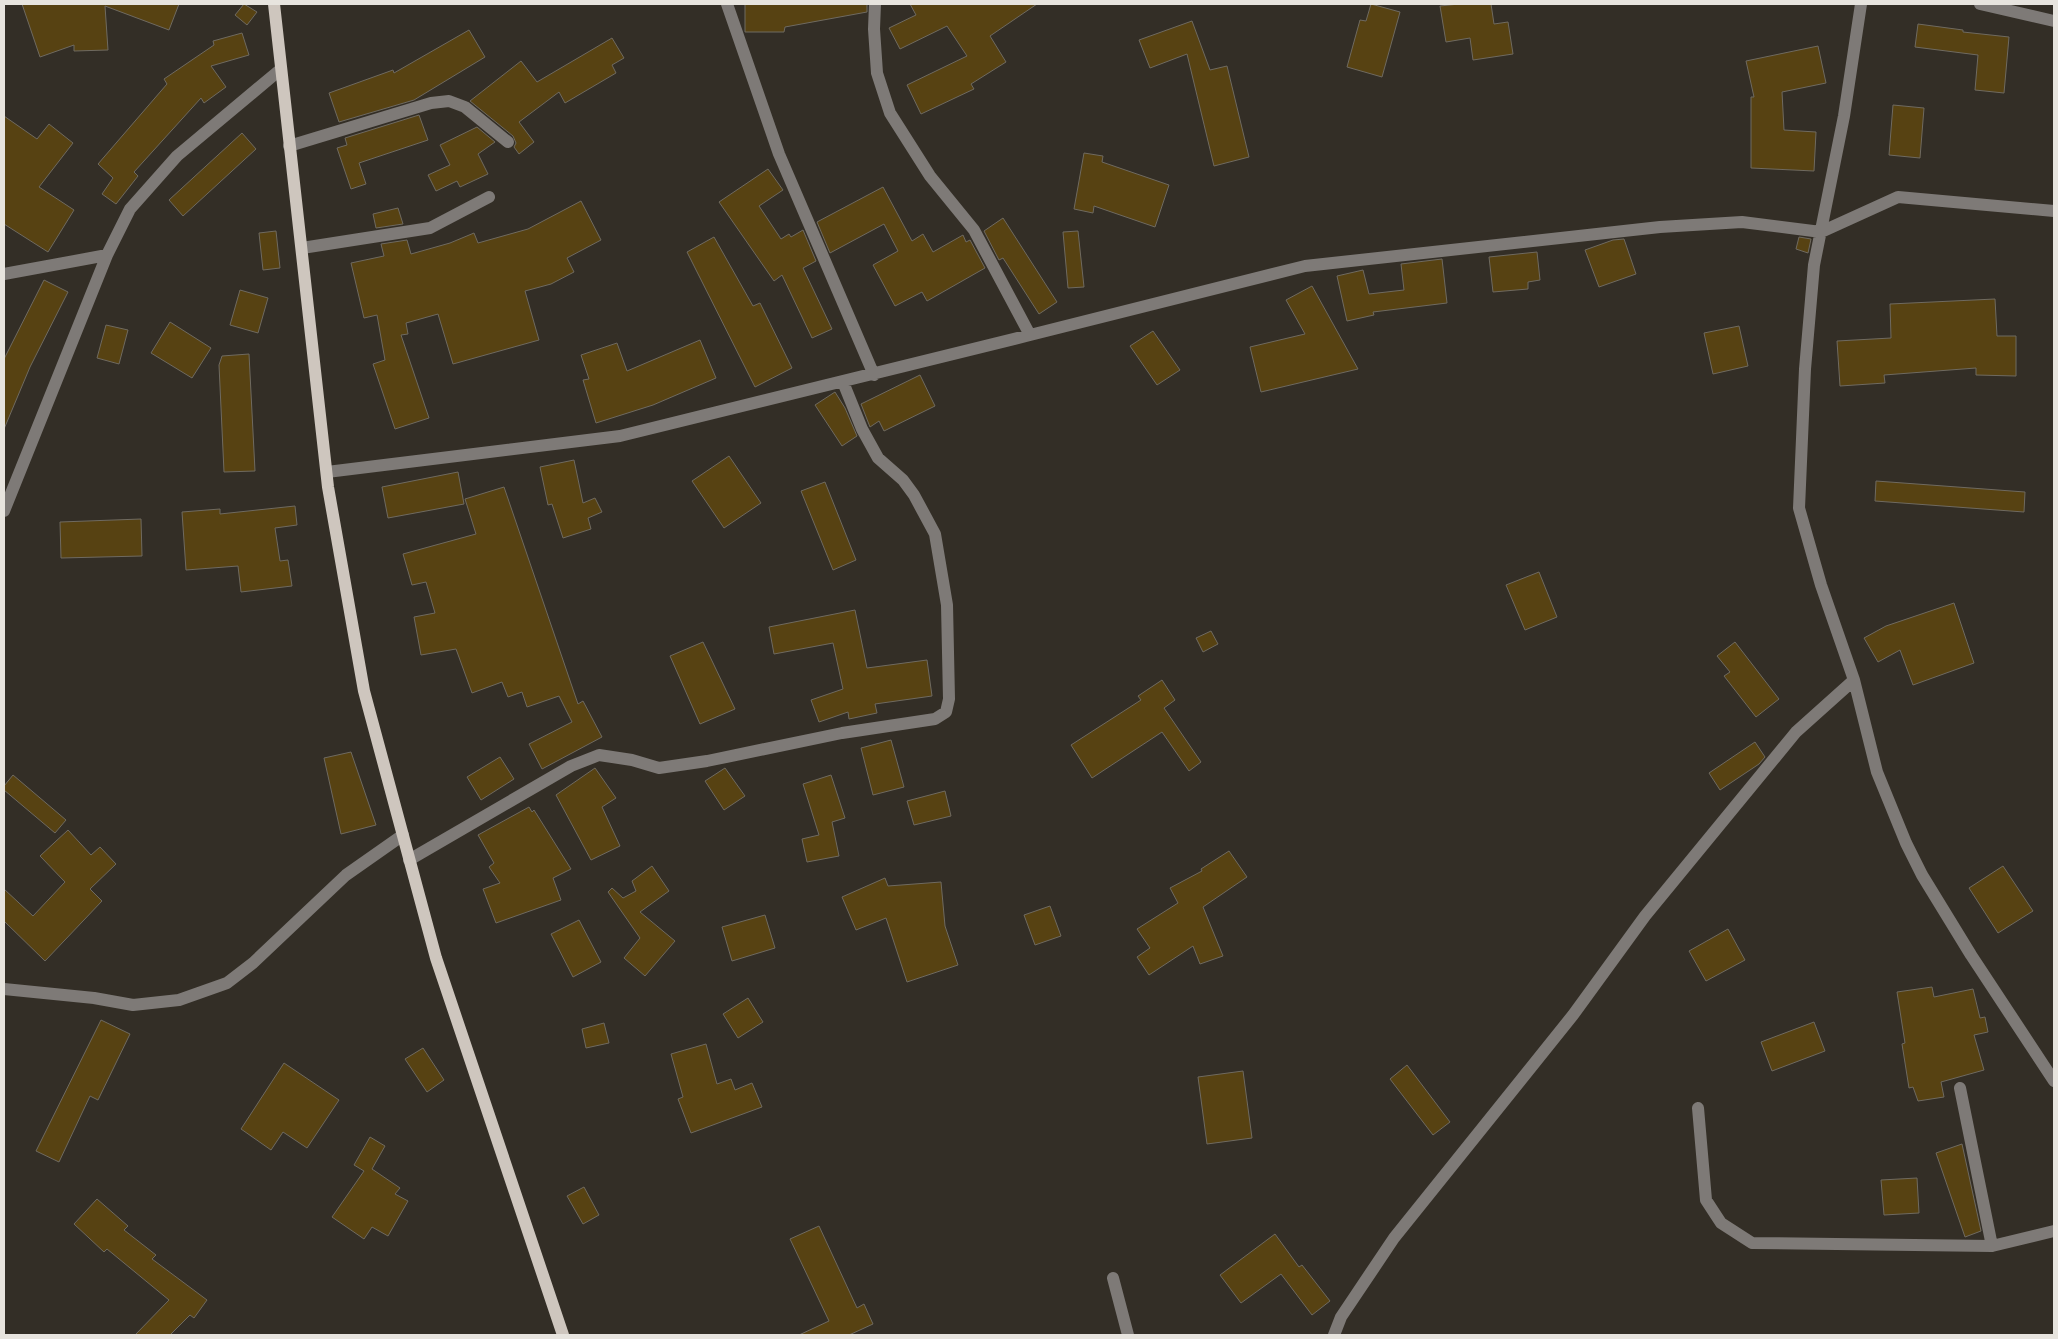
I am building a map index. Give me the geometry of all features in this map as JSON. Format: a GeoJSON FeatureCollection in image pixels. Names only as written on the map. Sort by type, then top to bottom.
{"type":"FeatureCollection","features":[{"type":"Feature","properties":{"kind":"main road"},"geometry":{"type":"LineString","coordinates":[[276,6],[281,69],[327,472],[364,691],[436,958],[563,1335]]}},
{"type":"Feature","properties":{"kind":"street"},"geometry":{"type":"LineString","coordinates":[[727,4],[779,154],[874,375]]}},
{"type":"Feature","properties":{"kind":"street"},"geometry":{"type":"LineString","coordinates":[[875,4],[874,29],[878,74],[890,113],[930,176],[974,230],[1030,335]]}},
{"type":"Feature","properties":{"kind":"street"},"geometry":{"type":"LineString","coordinates":[[1861,4],[1844,116],[1814,265],[1806,359],[1799,508],[1821,585],[1854,680],[1877,772],[1906,843],[1922,875],[1971,955],[2054,1081]]}},
{"type":"Feature","properties":{"kind":"street"},"geometry":{"type":"LineString","coordinates":[[1980,4],[2054,21]]}},
{"type":"Feature","properties":{"kind":"street"},"geometry":{"type":"LineString","coordinates":[[4,511],[107,255],[130,209],[177,156],[281,69]]}},
{"type":"Feature","properties":{"kind":"street"},"geometry":{"type":"LineString","coordinates":[[290,146],[431,103],[449,100],[465,107],[508,142]]}},
{"type":"Feature","properties":{"kind":"street"},"geometry":{"type":"LineString","coordinates":[[302,248],[430,228],[489,197]]}},
{"type":"Feature","properties":{"kind":"street"},"geometry":{"type":"LineString","coordinates":[[327,472],[620,436],[874,375],[1305,266],[1660,227],[1742,222],[1822,232],[1898,197],[2054,211]]}},
{"type":"Feature","properties":{"kind":"street"},"geometry":{"type":"LineString","coordinates":[[4,274],[107,255]]}},
{"type":"Feature","properties":{"kind":"street"},"geometry":{"type":"LineString","coordinates":[[410,860],[571,766],[599,756],[632,760],[659,768],[707,761],[842,733],[935,719],[946,712],[949,699],[947,605],[935,534],[914,495],[903,480],[878,458],[862,429],[843,382]]}},
{"type":"Feature","properties":{"kind":"street"},"geometry":{"type":"LineString","coordinates":[[1334,1335],[1341,1317],[1394,1238],[1573,1015],[1645,916],[1796,732],[1854,680]]}},
{"type":"Feature","properties":{"kind":"street"},"geometry":{"type":"LineString","coordinates":[[4,989],[94,998],[133,1005],[179,1000],[227,983],[253,963],[346,875],[403,835]]}},
{"type":"Feature","properties":{"kind":"street"},"geometry":{"type":"LineString","coordinates":[[1960,1088],[1992,1246]]}},
{"type":"Feature","properties":{"kind":"street"},"geometry":{"type":"LineString","coordinates":[[1698,1108],[1706,1200],[1721,1223],[1752,1243],[1992,1246],[2054,1231]]}},
{"type":"Feature","properties":{"kind":"street"},"geometry":{"type":"LineString","coordinates":[[1113,1278],[1128,1335]]}},
{"type":"Feature","properties":{"kind":"building"},"geometry":{"type":"Polygon","coordinates":[[[22,4],[179,4],[169,30],[105,6],[108,50],[74,51],[74,45],[40,57],[22,4]]]}},
{"type":"Feature","properties":{"kind":"building"},"geometry":{"type":"Polygon","coordinates":[[[244,4],[257,12],[247,25],[235,15],[244,4]]]}},
{"type":"Feature","properties":{"kind":"building"},"geometry":{"type":"Polygon","coordinates":[[[745,4],[867,4],[867,12],[785,27],[784,32],[745,32],[745,4]]]}},
{"type":"Feature","properties":{"kind":"building"},"geometry":{"type":"Polygon","coordinates":[[[910,4],[1037,4],[990,36],[1006,62],[971,84],[974,89],[921,114],[907,85],[967,56],[947,26],[900,49],[889,28],[916,15],[910,4]]]}},
{"type":"Feature","properties":{"kind":"building"},"geometry":{"type":"Polygon","coordinates":[[[1371,4],[1400,12],[1382,77],[1347,67],[1360,20],[1366,21],[1371,4]]]}},
{"type":"Feature","properties":{"kind":"building"},"geometry":{"type":"Polygon","coordinates":[[[1491,4],[1494,24],[1508,22],[1513,54],[1473,60],[1470,38],[1446,42],[1440,6],[1491,4]]]}},
{"type":"Feature","properties":{"kind":"building"},"geometry":{"type":"Polygon","coordinates":[[[1192,21],[1210,70],[1227,66],[1249,157],[1214,166],[1187,54],[1150,68],[1139,40],[1192,21]]]}},
{"type":"Feature","properties":{"kind":"building"},"geometry":{"type":"Polygon","coordinates":[[[1918,24],[1963,30],[1963,32],[2009,37],[2004,93],[1975,90],[1978,55],[1915,47],[1918,24]]]}},
{"type":"Feature","properties":{"kind":"building"},"geometry":{"type":"Polygon","coordinates":[[[469,30],[485,57],[414,100],[339,122],[329,93],[393,70],[394,73],[469,30]]]}},
{"type":"Feature","properties":{"kind":"building"},"geometry":{"type":"Polygon","coordinates":[[[242,33],[249,55],[211,66],[226,87],[204,103],[201,98],[134,172],[138,176],[116,204],[102,194],[113,178],[98,164],[167,84],[164,79],[214,45],[213,41],[242,33]]]}},
{"type":"Feature","properties":{"kind":"building"},"geometry":{"type":"Polygon","coordinates":[[[612,38],[624,58],[612,65],[616,73],[565,103],[559,92],[519,122],[534,142],[519,154],[514,147],[516,143],[513,136],[470,101],[521,61],[537,82],[612,38]]]}},
{"type":"Feature","properties":{"kind":"building"},"geometry":{"type":"Polygon","coordinates":[[[1818,46],[1826,83],[1782,92],[1784,130],[1816,132],[1814,171],[1751,168],[1751,97],[1754,97],[1746,61],[1818,46]]]}},
{"type":"Feature","properties":{"kind":"building"},"geometry":{"type":"Polygon","coordinates":[[[1893,105],[1924,108],[1920,158],[1889,155],[1893,105]]]}},
{"type":"Feature","properties":{"kind":"building"},"geometry":{"type":"Polygon","coordinates":[[[419,115],[428,140],[359,163],[366,184],[351,189],[337,148],[347,145],[345,138],[419,115]]]}},
{"type":"Feature","properties":{"kind":"building"},"geometry":{"type":"Polygon","coordinates":[[[4,116],[37,139],[49,124],[73,143],[39,187],[74,210],[48,252],[4,224],[4,116]]]}},
{"type":"Feature","properties":{"kind":"building"},"geometry":{"type":"Polygon","coordinates":[[[477,127],[495,142],[478,154],[488,174],[460,187],[457,181],[436,191],[428,175],[450,165],[440,145],[477,127]]]}},
{"type":"Feature","properties":{"kind":"building"},"geometry":{"type":"Polygon","coordinates":[[[242,133],[256,149],[183,216],[169,200],[242,133]]]}},
{"type":"Feature","properties":{"kind":"building"},"geometry":{"type":"Polygon","coordinates":[[[1084,153],[1103,156],[1102,162],[1169,185],[1155,227],[1094,206],[1093,213],[1074,209],[1084,153]]]}},
{"type":"Feature","properties":{"kind":"building"},"geometry":{"type":"Polygon","coordinates":[[[768,169],[783,190],[759,206],[781,239],[789,234],[791,237],[803,230],[816,261],[803,268],[832,329],[812,338],[782,275],[774,281],[719,202],[768,169]]]}},
{"type":"Feature","properties":{"kind":"building"},"geometry":{"type":"Polygon","coordinates":[[[883,187],[912,241],[923,234],[933,252],[963,235],[966,242],[970,240],[985,268],[927,301],[922,292],[895,306],[873,265],[898,251],[884,224],[830,253],[817,222],[883,187]]]}},
{"type":"Feature","properties":{"kind":"building"},"geometry":{"type":"Polygon","coordinates":[[[581,201],[601,240],[567,258],[574,272],[551,284],[525,291],[539,340],[453,364],[438,314],[406,323],[408,334],[401,335],[429,418],[395,429],[373,364],[385,360],[377,315],[364,318],[351,263],[384,256],[381,244],[407,240],[411,254],[450,243],[474,233],[478,243],[528,229],[581,201]]]}},
{"type":"Feature","properties":{"kind":"building"},"geometry":{"type":"Polygon","coordinates":[[[398,208],[403,224],[376,228],[373,214],[398,208]]]}},
{"type":"Feature","properties":{"kind":"building"},"geometry":{"type":"Polygon","coordinates":[[[1003,218],[1057,302],[1039,314],[1003,258],[999,260],[984,231],[1003,218]]]}},
{"type":"Feature","properties":{"kind":"building"},"geometry":{"type":"Polygon","coordinates":[[[276,231],[280,268],[263,270],[259,233],[276,231]]]}},
{"type":"Feature","properties":{"kind":"building"},"geometry":{"type":"Polygon","coordinates":[[[1078,231],[1084,287],[1068,288],[1063,232],[1078,231]]]}},
{"type":"Feature","properties":{"kind":"building"},"geometry":{"type":"Polygon","coordinates":[[[714,237],[753,306],[760,303],[792,368],[755,387],[687,252],[714,237]]]}},
{"type":"Feature","properties":{"kind":"building"},"geometry":{"type":"Polygon","coordinates":[[[1799,237],[1811,239],[1808,253],[1796,249],[1799,237]]]}},
{"type":"Feature","properties":{"kind":"building"},"geometry":{"type":"Polygon","coordinates":[[[1624,239],[1636,274],[1599,287],[1585,250],[1613,240],[1624,239]]]}},
{"type":"Feature","properties":{"kind":"building"},"geometry":{"type":"Polygon","coordinates":[[[1537,252],[1540,280],[1528,282],[1528,289],[1493,292],[1489,257],[1537,252]]]}},
{"type":"Feature","properties":{"kind":"building"},"geometry":{"type":"Polygon","coordinates":[[[1442,259],[1447,303],[1373,312],[1374,315],[1347,321],[1337,276],[1363,270],[1369,294],[1404,290],[1401,264],[1442,259]]]}},
{"type":"Feature","properties":{"kind":"building"},"geometry":{"type":"Polygon","coordinates":[[[44,280],[68,292],[30,367],[4,429],[4,359],[44,280]]]}},
{"type":"Feature","properties":{"kind":"building"},"geometry":{"type":"Polygon","coordinates":[[[1312,286],[1358,369],[1261,392],[1250,347],[1305,334],[1286,300],[1312,286]]]}},
{"type":"Feature","properties":{"kind":"building"},"geometry":{"type":"Polygon","coordinates":[[[240,290],[268,298],[258,333],[230,325],[240,290]]]}},
{"type":"Feature","properties":{"kind":"building"},"geometry":{"type":"Polygon","coordinates":[[[1995,299],[1997,336],[2016,336],[2016,376],[1976,375],[1976,368],[1884,375],[1885,383],[1840,386],[1837,341],[1891,338],[1890,304],[1995,299]]]}},
{"type":"Feature","properties":{"kind":"building"},"geometry":{"type":"Polygon","coordinates":[[[170,322],[211,348],[192,378],[151,353],[170,322]]]}},
{"type":"Feature","properties":{"kind":"building"},"geometry":{"type":"Polygon","coordinates":[[[106,325],[128,330],[119,364],[97,358],[106,325]]]}},
{"type":"Feature","properties":{"kind":"building"},"geometry":{"type":"Polygon","coordinates":[[[1739,326],[1748,366],[1713,374],[1704,333],[1739,326]]]}},
{"type":"Feature","properties":{"kind":"building"},"geometry":{"type":"Polygon","coordinates":[[[1153,331],[1180,370],[1157,385],[1130,346],[1153,331]]]}},
{"type":"Feature","properties":{"kind":"building"},"geometry":{"type":"Polygon","coordinates":[[[700,340],[716,378],[653,405],[596,423],[583,380],[589,379],[581,355],[617,343],[627,371],[700,340]]]}},
{"type":"Feature","properties":{"kind":"building"},"geometry":{"type":"Polygon","coordinates":[[[249,354],[255,471],[224,472],[219,365],[222,356],[249,354]]]}},
{"type":"Feature","properties":{"kind":"building"},"geometry":{"type":"Polygon","coordinates":[[[920,375],[935,406],[884,431],[879,421],[870,427],[861,404],[920,375]]]}},
{"type":"Feature","properties":{"kind":"building"},"geometry":{"type":"Polygon","coordinates":[[[835,392],[845,408],[857,436],[842,446],[815,405],[835,392]]]}},
{"type":"Feature","properties":{"kind":"building"},"geometry":{"type":"Polygon","coordinates":[[[729,456],[761,503],[724,528],[692,481],[729,456]]]}},
{"type":"Feature","properties":{"kind":"building"},"geometry":{"type":"Polygon","coordinates":[[[574,460],[583,503],[595,498],[602,512],[588,518],[591,529],[563,538],[552,504],[548,505],[540,467],[574,460]]]}},
{"type":"Feature","properties":{"kind":"building"},"geometry":{"type":"Polygon","coordinates":[[[458,472],[464,504],[388,518],[382,487],[458,472]]]}},
{"type":"Feature","properties":{"kind":"building"},"geometry":{"type":"Polygon","coordinates":[[[1876,481],[2025,492],[2024,512],[1875,501],[1876,481]]]}},
{"type":"Feature","properties":{"kind":"building"},"geometry":{"type":"Polygon","coordinates":[[[825,482],[856,560],[833,570],[801,491],[825,482]]]}},
{"type":"Feature","properties":{"kind":"building"},"geometry":{"type":"Polygon","coordinates":[[[504,487],[578,704],[583,701],[602,737],[542,769],[529,744],[572,722],[559,696],[527,707],[522,692],[508,697],[502,682],[472,693],[456,649],[421,655],[414,617],[435,613],[426,582],[412,585],[403,554],[476,534],[465,499],[504,487]]]}},
{"type":"Feature","properties":{"kind":"building"},"geometry":{"type":"Polygon","coordinates":[[[295,506],[297,525],[275,528],[280,561],[288,560],[292,586],[241,592],[238,566],[186,570],[182,512],[220,509],[220,514],[295,506]]]}},
{"type":"Feature","properties":{"kind":"building"},"geometry":{"type":"Polygon","coordinates":[[[141,519],[142,556],[61,558],[60,522],[141,519]]]}},
{"type":"Feature","properties":{"kind":"building"},"geometry":{"type":"Polygon","coordinates":[[[1539,572],[1557,617],[1525,630],[1506,585],[1539,572]]]}},
{"type":"Feature","properties":{"kind":"building"},"geometry":{"type":"Polygon","coordinates":[[[1954,603],[1974,663],[1913,685],[1900,650],[1878,662],[1864,638],[1886,626],[1954,603]]]}},
{"type":"Feature","properties":{"kind":"building"},"geometry":{"type":"Polygon","coordinates":[[[855,610],[867,668],[927,660],[932,696],[875,704],[877,713],[849,719],[848,712],[819,722],[811,700],[843,689],[833,643],[774,654],[769,627],[855,610]]]}},
{"type":"Feature","properties":{"kind":"building"},"geometry":{"type":"Polygon","coordinates":[[[1211,631],[1218,644],[1203,652],[1196,638],[1211,631]]]}},
{"type":"Feature","properties":{"kind":"building"},"geometry":{"type":"Polygon","coordinates":[[[703,642],[735,709],[700,724],[670,656],[703,642]]]}},
{"type":"Feature","properties":{"kind":"building"},"geometry":{"type":"Polygon","coordinates":[[[1735,642],[1779,699],[1756,717],[1724,676],[1730,672],[1717,656],[1735,642]]]}},
{"type":"Feature","properties":{"kind":"building"},"geometry":{"type":"Polygon","coordinates":[[[1162,680],[1175,700],[1164,708],[1201,762],[1189,771],[1162,732],[1092,778],[1071,745],[1141,700],[1138,696],[1162,680]]]}},
{"type":"Feature","properties":{"kind":"building"},"geometry":{"type":"Polygon","coordinates":[[[891,740],[904,787],[873,795],[861,748],[891,740]]]}},
{"type":"Feature","properties":{"kind":"building"},"geometry":{"type":"Polygon","coordinates":[[[1755,742],[1765,757],[1759,764],[1720,790],[1709,773],[1755,742]]]}},
{"type":"Feature","properties":{"kind":"building"},"geometry":{"type":"Polygon","coordinates":[[[351,752],[376,825],[341,834],[324,758],[351,752]]]}},
{"type":"Feature","properties":{"kind":"building"},"geometry":{"type":"Polygon","coordinates":[[[500,757],[514,779],[481,800],[467,777],[500,757]]]}},
{"type":"Feature","properties":{"kind":"building"},"geometry":{"type":"Polygon","coordinates":[[[595,768],[616,798],[602,807],[620,846],[591,860],[556,795],[595,768]]]}},
{"type":"Feature","properties":{"kind":"building"},"geometry":{"type":"Polygon","coordinates":[[[725,768],[745,796],[724,810],[705,781],[725,768]]]}},
{"type":"Feature","properties":{"kind":"building"},"geometry":{"type":"Polygon","coordinates":[[[13,775],[66,820],[55,833],[4,790],[4,786],[13,775]]]}},
{"type":"Feature","properties":{"kind":"building"},"geometry":{"type":"Polygon","coordinates":[[[831,775],[845,818],[832,822],[839,856],[807,862],[802,839],[819,835],[803,784],[831,775]]]}},
{"type":"Feature","properties":{"kind":"building"},"geometry":{"type":"Polygon","coordinates":[[[945,791],[951,816],[914,825],[907,801],[945,791]]]}},
{"type":"Feature","properties":{"kind":"building"},"geometry":{"type":"Polygon","coordinates":[[[529,807],[532,812],[534,810],[571,869],[553,878],[561,900],[496,923],[483,889],[500,883],[489,867],[494,863],[478,835],[529,807]]]}},
{"type":"Feature","properties":{"kind":"building"},"geometry":{"type":"Polygon","coordinates":[[[68,830],[91,855],[100,847],[116,864],[90,889],[102,901],[45,961],[4,921],[4,889],[33,916],[65,882],[40,856],[68,830]]]}},
{"type":"Feature","properties":{"kind":"building"},"geometry":{"type":"Polygon","coordinates":[[[1229,851],[1247,877],[1203,907],[1223,956],[1200,964],[1193,946],[1149,975],[1137,957],[1150,948],[1137,929],[1178,903],[1170,888],[1202,871],[1201,869],[1229,851]]]}},
{"type":"Feature","properties":{"kind":"building"},"geometry":{"type":"Polygon","coordinates":[[[652,866],[669,891],[640,912],[675,941],[645,976],[624,958],[640,938],[608,892],[612,888],[623,898],[636,891],[632,881],[652,866]]]}},
{"type":"Feature","properties":{"kind":"building"},"geometry":{"type":"Polygon","coordinates":[[[2003,866],[2033,911],[1998,933],[1969,888],[2003,866]]]}},
{"type":"Feature","properties":{"kind":"building"},"geometry":{"type":"Polygon","coordinates":[[[885,878],[888,886],[941,882],[945,926],[958,965],[907,982],[886,918],[856,930],[842,897],[885,878]]]}},
{"type":"Feature","properties":{"kind":"building"},"geometry":{"type":"Polygon","coordinates":[[[1050,906],[1061,936],[1035,945],[1024,915],[1050,906]]]}},
{"type":"Feature","properties":{"kind":"building"},"geometry":{"type":"Polygon","coordinates":[[[765,915],[775,948],[732,961],[722,927],[765,915]]]}},
{"type":"Feature","properties":{"kind":"building"},"geometry":{"type":"Polygon","coordinates":[[[579,920],[601,962],[573,977],[551,934],[579,920]]]}},
{"type":"Feature","properties":{"kind":"building"},"geometry":{"type":"Polygon","coordinates":[[[1728,929],[1745,960],[1706,981],[1689,951],[1728,929]]]}},
{"type":"Feature","properties":{"kind":"building"},"geometry":{"type":"Polygon","coordinates":[[[1932,987],[1934,997],[1973,989],[1980,1018],[1985,1017],[1988,1032],[1974,1035],[1984,1070],[1941,1082],[1944,1097],[1918,1101],[1913,1087],[1909,1088],[1902,1044],[1905,1043],[1897,992],[1932,987]]]}},
{"type":"Feature","properties":{"kind":"building"},"geometry":{"type":"Polygon","coordinates":[[[748,998],[763,1022],[738,1038],[723,1014],[748,998]]]}},
{"type":"Feature","properties":{"kind":"building"},"geometry":{"type":"Polygon","coordinates":[[[101,1020],[130,1034],[98,1100],[90,1096],[59,1162],[36,1151],[101,1020]]]}},
{"type":"Feature","properties":{"kind":"building"},"geometry":{"type":"Polygon","coordinates":[[[1814,1022],[1825,1051],[1772,1071],[1761,1042],[1814,1022]]]}},
{"type":"Feature","properties":{"kind":"building"},"geometry":{"type":"Polygon","coordinates":[[[604,1023],[609,1043],[586,1048],[582,1029],[604,1023]]]}},
{"type":"Feature","properties":{"kind":"building"},"geometry":{"type":"Polygon","coordinates":[[[706,1044],[717,1084],[731,1079],[735,1090],[752,1083],[762,1107],[691,1133],[678,1099],[683,1097],[671,1054],[706,1044]]]}},
{"type":"Feature","properties":{"kind":"building"},"geometry":{"type":"Polygon","coordinates":[[[423,1048],[444,1080],[427,1092],[405,1059],[423,1048]]]}},
{"type":"Feature","properties":{"kind":"building"},"geometry":{"type":"Polygon","coordinates":[[[284,1063],[339,1100],[307,1148],[283,1132],[271,1150],[241,1129],[284,1063]]]}},
{"type":"Feature","properties":{"kind":"building"},"geometry":{"type":"Polygon","coordinates":[[[1407,1065],[1450,1122],[1433,1135],[1390,1079],[1407,1065]]]}},
{"type":"Feature","properties":{"kind":"building"},"geometry":{"type":"Polygon","coordinates":[[[1243,1071],[1252,1138],[1207,1144],[1198,1077],[1243,1071]]]}},
{"type":"Feature","properties":{"kind":"building"},"geometry":{"type":"Polygon","coordinates":[[[370,1137],[385,1146],[372,1169],[400,1188],[395,1194],[408,1201],[388,1236],[372,1227],[364,1239],[332,1217],[364,1171],[354,1165],[370,1137]]]}},
{"type":"Feature","properties":{"kind":"building"},"geometry":{"type":"Polygon","coordinates":[[[1962,1144],[1981,1231],[1965,1237],[1936,1153],[1962,1144]]]}},
{"type":"Feature","properties":{"kind":"building"},"geometry":{"type":"Polygon","coordinates":[[[1917,1178],[1919,1213],[1884,1215],[1881,1180],[1917,1178]]]}},
{"type":"Feature","properties":{"kind":"building"},"geometry":{"type":"Polygon","coordinates":[[[584,1187],[599,1215],[583,1224],[567,1196],[584,1187]]]}},
{"type":"Feature","properties":{"kind":"building"},"geometry":{"type":"Polygon","coordinates":[[[97,1199],[128,1226],[124,1230],[156,1255],[152,1259],[207,1300],[194,1318],[190,1315],[170,1335],[135,1335],[169,1300],[107,1249],[104,1252],[74,1224],[97,1199]]]}},
{"type":"Feature","properties":{"kind":"building"},"geometry":{"type":"Polygon","coordinates":[[[819,1226],[857,1308],[864,1304],[873,1324],[849,1335],[799,1335],[829,1321],[790,1239],[819,1226]]]}},
{"type":"Feature","properties":{"kind":"building"},"geometry":{"type":"Polygon","coordinates":[[[1275,1234],[1299,1267],[1302,1265],[1330,1301],[1312,1315],[1281,1274],[1241,1303],[1220,1275],[1275,1234]]]}}]}
